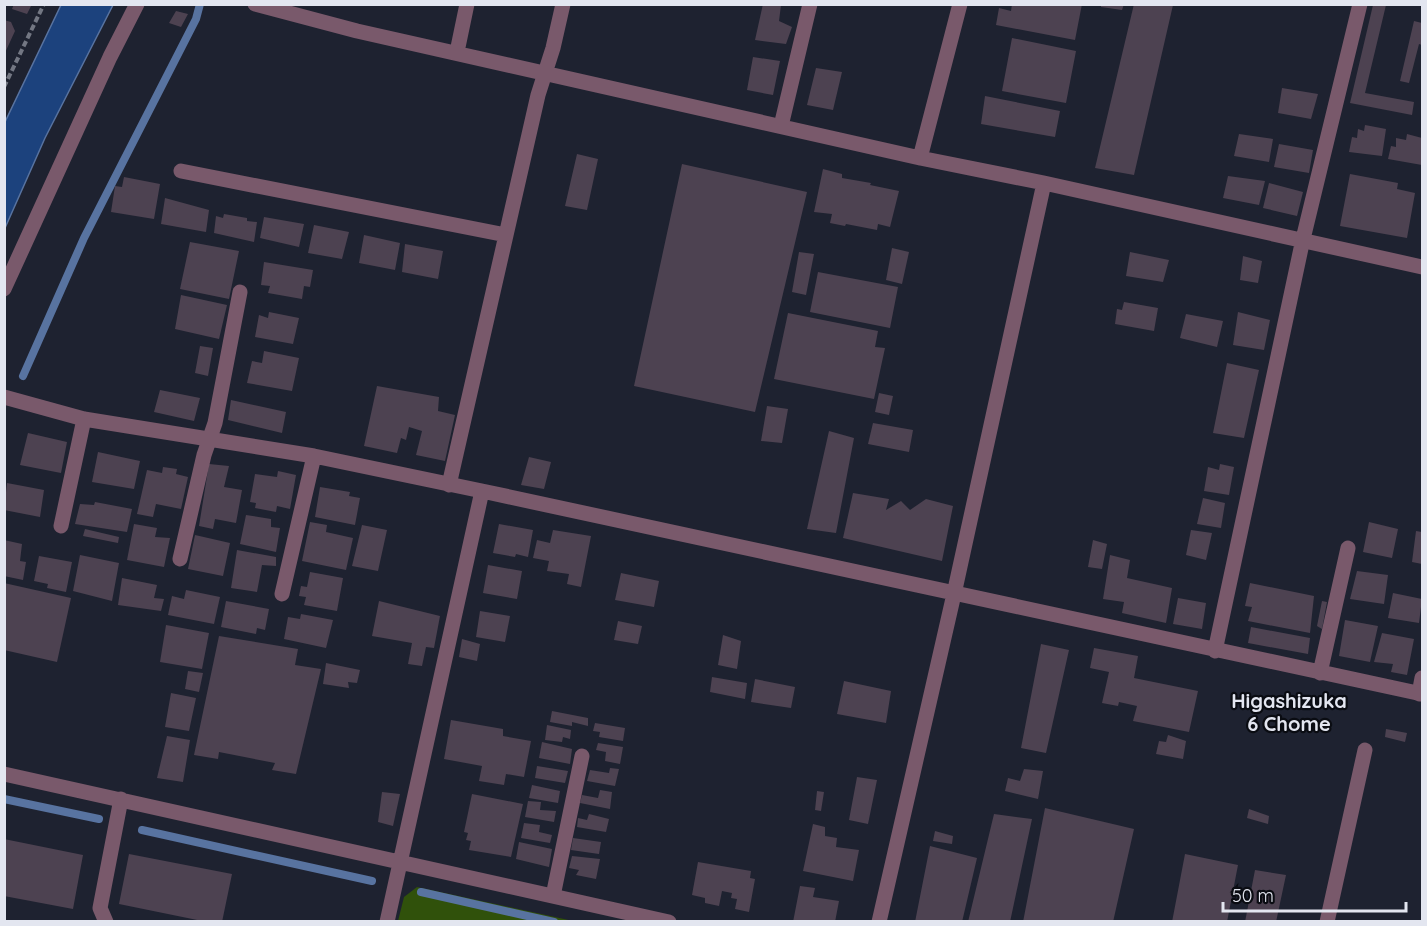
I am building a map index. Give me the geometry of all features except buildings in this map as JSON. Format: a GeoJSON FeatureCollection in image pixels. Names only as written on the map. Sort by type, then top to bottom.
{"type":"FeatureCollection","features":[{"type":"Feature","properties":{"kind":"street"},"geometry":{"type":"LineString","coordinates":[[4,289],[110,57],[137,4]]}},
{"type":"Feature","properties":{"kind":"street"},"geometry":{"type":"LineString","coordinates":[[255,4],[357,31],[920,158],[1303,239],[1422,267]]}},
{"type":"Feature","properties":{"kind":"street"},"geometry":{"type":"LineString","coordinates":[[457,52],[467,4]]}},
{"type":"Feature","properties":{"kind":"street"},"geometry":{"type":"LineString","coordinates":[[449,485],[506,235],[563,4]]}},
{"type":"Feature","properties":{"kind":"street"},"geometry":{"type":"LineString","coordinates":[[781,126],[810,4]]}},
{"type":"Feature","properties":{"kind":"street"},"geometry":{"type":"LineString","coordinates":[[920,158],[960,4]]}},
{"type":"Feature","properties":{"kind":"street"},"geometry":{"type":"LineString","coordinates":[[1215,651],[1303,239],[1360,4]]}},
{"type":"Feature","properties":{"kind":"street"},"geometry":{"type":"LineString","coordinates":[[181,171],[506,235]]}},
{"type":"Feature","properties":{"kind":"street"},"geometry":{"type":"LineString","coordinates":[[879,921],[954,594],[1044,183]]}},
{"type":"Feature","properties":{"kind":"street"},"geometry":{"type":"LineString","coordinates":[[180,560],[209,438],[215,423],[240,292]]}},
{"type":"Feature","properties":{"kind":"street"},"geometry":{"type":"LineString","coordinates":[[4,397],[84,419],[314,456],[1215,651],[1320,673],[1421,689]]}},
{"type":"Feature","properties":{"kind":"street"},"geometry":{"type":"LineString","coordinates":[[61,526],[84,419]]}},
{"type":"Feature","properties":{"kind":"street"},"geometry":{"type":"LineString","coordinates":[[282,594],[314,456]]}},
{"type":"Feature","properties":{"kind":"street"},"geometry":{"type":"LineString","coordinates":[[387,921],[482,491]]}},
{"type":"Feature","properties":{"kind":"street"},"geometry":{"type":"LineString","coordinates":[[1320,673],[1348,548]]}},
{"type":"Feature","properties":{"kind":"street"},"geometry":{"type":"LineString","coordinates":[[1327,921],[1365,750]]}},
{"type":"Feature","properties":{"kind":"street"},"geometry":{"type":"LineString","coordinates":[[553,896],[582,756]]}},
{"type":"Feature","properties":{"kind":"street"},"geometry":{"type":"LineString","coordinates":[[4,774],[669,921]]}},
{"type":"Feature","properties":{"kind":"street"},"geometry":{"type":"LineString","coordinates":[[106,921],[100,908],[121,799]]}},
{"type":"Feature","properties":{"kind":"path"},"geometry":{"type":"LineString","coordinates":[[4,87],[44,4]]}},
{"type":"Feature","properties":{"kind":"green space"},"geometry":{"type":"Polygon","coordinates":[[[417,887],[573,921],[398,921],[404,897],[417,887]]]}},
{"type":"Feature","properties":{"kind":"water"},"geometry":{"type":"Polygon","coordinates":[[[61,5],[113,5],[45,138],[5,228],[5,122],[61,5]]]}},
{"type":"Feature","properties":{"kind":"waterway"},"geometry":{"type":"LineString","coordinates":[[23,376],[84,238],[196,19],[200,4]]}},
{"type":"Feature","properties":{"kind":"waterway"},"geometry":{"type":"LineString","coordinates":[[4,799],[99,819]]}},
{"type":"Feature","properties":{"kind":"waterway"},"geometry":{"type":"LineString","coordinates":[[142,830],[372,881]]}},
{"type":"Feature","properties":{"kind":"waterway"},"geometry":{"type":"LineString","coordinates":[[421,892],[554,922]]}},
{"type":"Feature","properties":{"kind":"district","name":"Higashizuka 6 Chome"},"geometry":{"type":"Point","coordinates":[1289,712]}}]}
